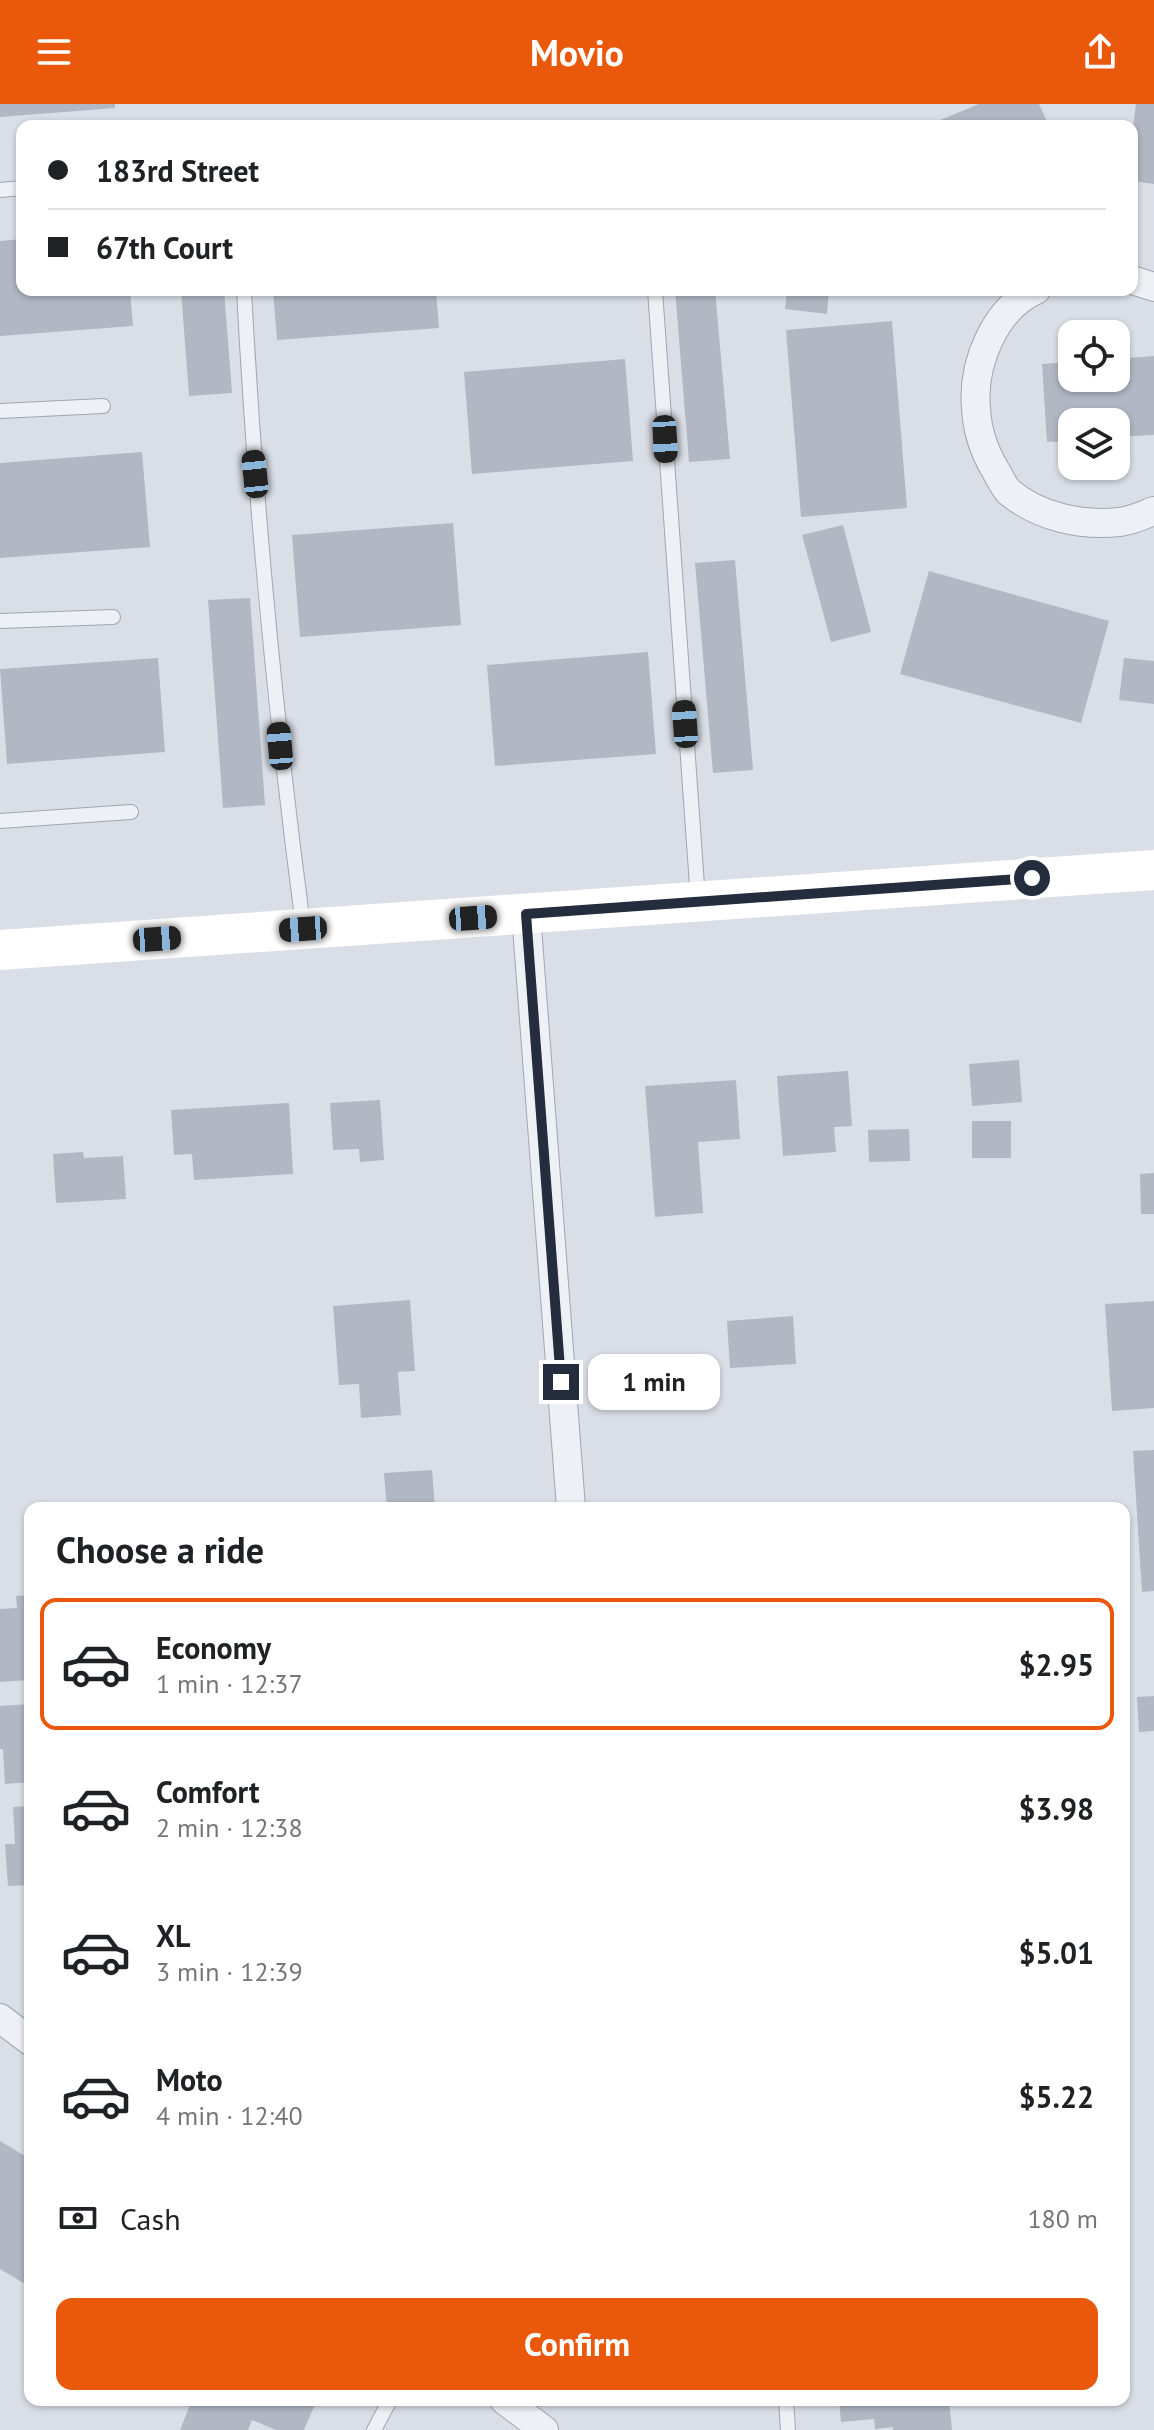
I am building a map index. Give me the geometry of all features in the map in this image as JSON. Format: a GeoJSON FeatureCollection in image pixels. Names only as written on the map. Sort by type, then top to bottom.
{"type":"FeatureCollection","features":[{"type":"Feature","properties":{"kind":"street"},"geometry":{"type":"LineString","coordinates":[[1021,296],[995,327],[980,363],[975,407],[985,452],[1008,491],[1046,514],[1085,523],[1121,522],[1154,511]]}},
{"type":"Feature","properties":{"kind":"street"},"geometry":{"type":"LineString","coordinates":[[0,950],[1154,870]]}},
{"type":"Feature","properties":{"kind":"street"},"geometry":{"type":"LineString","coordinates":[[526,914],[571,1502]]}},
{"type":"Feature","properties":{"kind":"street"},"geometry":{"type":"LineString","coordinates":[[0,2018],[24,2036]]}},
{"type":"Feature","properties":{"kind":"street"},"geometry":{"type":"LineString","coordinates":[[512,2406],[544,2430]]}},
{"type":"Feature","properties":{"kind":"lane"},"geometry":{"type":"LineString","coordinates":[[244,296],[252,443],[283,777],[303,929]]}},
{"type":"Feature","properties":{"kind":"lane"},"geometry":{"type":"LineString","coordinates":[[655,296],[698,902]]}},
{"type":"Feature","properties":{"kind":"lane"},"geometry":{"type":"LineString","coordinates":[[0,411],[103,406]]}},
{"type":"Feature","properties":{"kind":"lane"},"geometry":{"type":"LineString","coordinates":[[0,621],[113,617]]}},
{"type":"Feature","properties":{"kind":"lane"},"geometry":{"type":"LineString","coordinates":[[0,821],[131,812]]}},
{"type":"Feature","properties":{"kind":"lane"},"geometry":{"type":"LineString","coordinates":[[374,2430],[387,2406]]}},
{"type":"Feature","properties":{"kind":"lane"},"geometry":{"type":"LineString","coordinates":[[786,2406],[788,2430]]}},
{"type":"Feature","properties":{"kind":"building"},"geometry":{"type":"Polygon","coordinates":[[[0,104],[115,104],[115,108],[0,117],[0,104]]]}},
{"type":"Feature","properties":{"kind":"building"},"geometry":{"type":"Polygon","coordinates":[[[979,104],[1039,104],[1046,120],[940,120],[979,104]]]}},
{"type":"Feature","properties":{"kind":"building"},"geometry":{"type":"Polygon","coordinates":[[[1136,104],[1154,104],[1154,184],[1138,182],[1138,120],[1134,120],[1136,104]]]}},
{"type":"Feature","properties":{"kind":"building"},"geometry":{"type":"Polygon","coordinates":[[[16,240],[16,296],[130,296],[133,326],[0,336],[0,241],[16,240]]]}},
{"type":"Feature","properties":{"kind":"building"},"geometry":{"type":"Polygon","coordinates":[[[181,296],[224,296],[232,393],[189,396],[181,296]]]}},
{"type":"Feature","properties":{"kind":"building"},"geometry":{"type":"Polygon","coordinates":[[[273,296],[436,296],[439,328],[277,340],[273,296]]]}},
{"type":"Feature","properties":{"kind":"building"},"geometry":{"type":"Polygon","coordinates":[[[675,296],[716,296],[730,459],[689,462],[675,296]]]}},
{"type":"Feature","properties":{"kind":"building"},"geometry":{"type":"Polygon","coordinates":[[[786,296],[828,296],[827,314],[785,309],[786,296]]]}},
{"type":"Feature","properties":{"kind":"building"},"geometry":{"type":"Polygon","coordinates":[[[892,321],[907,508],[801,517],[786,330],[892,321]]]}},
{"type":"Feature","properties":{"kind":"building"},"geometry":{"type":"Polygon","coordinates":[[[1154,356],[1154,435],[1130,436],[1130,408],[1058,408],[1058,442],[1047,442],[1042,364],[1058,363],[1058,392],[1130,392],[1130,358],[1154,356]]]}},
{"type":"Feature","properties":{"kind":"building"},"geometry":{"type":"Polygon","coordinates":[[[625,359],[633,461],[472,474],[464,372],[625,359]]]}},
{"type":"Feature","properties":{"kind":"building"},"geometry":{"type":"Polygon","coordinates":[[[142,452],[150,547],[0,558],[0,463],[142,452]]]}},
{"type":"Feature","properties":{"kind":"building"},"geometry":{"type":"Polygon","coordinates":[[[453,523],[461,625],[300,637],[292,535],[453,523]]]}},
{"type":"Feature","properties":{"kind":"building"},"geometry":{"type":"Polygon","coordinates":[[[843,525],[871,632],[831,642],[802,535],[843,525]]]}},
{"type":"Feature","properties":{"kind":"building"},"geometry":{"type":"Polygon","coordinates":[[[735,560],[753,770],[713,773],[695,563],[735,560]]]}},
{"type":"Feature","properties":{"kind":"building"},"geometry":{"type":"Polygon","coordinates":[[[929,571],[1109,621],[1081,723],[900,674],[929,571]]]}},
{"type":"Feature","properties":{"kind":"building"},"geometry":{"type":"Polygon","coordinates":[[[250,598],[265,805],[223,808],[208,600],[250,598]]]}},
{"type":"Feature","properties":{"kind":"building"},"geometry":{"type":"Polygon","coordinates":[[[648,652],[656,754],[495,766],[487,665],[648,652]]]}},
{"type":"Feature","properties":{"kind":"building"},"geometry":{"type":"Polygon","coordinates":[[[158,658],[165,752],[7,764],[0,669],[158,658]]]}},
{"type":"Feature","properties":{"kind":"building"},"geometry":{"type":"Polygon","coordinates":[[[1124,658],[1154,661],[1154,704],[1119,700],[1124,658]]]}},
{"type":"Feature","properties":{"kind":"building"},"geometry":{"type":"Polygon","coordinates":[[[1019,1060],[1022,1102],[972,1106],[969,1064],[1019,1060]]]}},
{"type":"Feature","properties":{"kind":"building"},"geometry":{"type":"Polygon","coordinates":[[[848,1071],[852,1126],[834,1127],[836,1152],[783,1156],[777,1076],[848,1071]]]}},
{"type":"Feature","properties":{"kind":"building"},"geometry":{"type":"Polygon","coordinates":[[[736,1080],[740,1139],[698,1142],[703,1213],[655,1217],[645,1086],[736,1080]]]}},
{"type":"Feature","properties":{"kind":"building"},"geometry":{"type":"Polygon","coordinates":[[[380,1100],[384,1160],[360,1162],[359,1149],[333,1150],[330,1103],[380,1100]]]}},
{"type":"Feature","properties":{"kind":"building"},"geometry":{"type":"Polygon","coordinates":[[[289,1103],[293,1174],[194,1180],[192,1154],[174,1155],[171,1110],[289,1103]]]}},
{"type":"Feature","properties":{"kind":"building"},"geometry":{"type":"Polygon","coordinates":[[[972,1121],[1011,1121],[1011,1158],[972,1158],[972,1121]]]}},
{"type":"Feature","properties":{"kind":"building"},"geometry":{"type":"Polygon","coordinates":[[[909,1129],[910,1161],[869,1162],[868,1130],[909,1129]]]}},
{"type":"Feature","properties":{"kind":"building"},"geometry":{"type":"Polygon","coordinates":[[[83,1152],[84,1158],[123,1156],[126,1199],[56,1203],[53,1154],[83,1152]]]}},
{"type":"Feature","properties":{"kind":"building"},"geometry":{"type":"Polygon","coordinates":[[[1154,1173],[1154,1214],[1141,1214],[1140,1174],[1154,1173]]]}},
{"type":"Feature","properties":{"kind":"building"},"geometry":{"type":"Polygon","coordinates":[[[410,1300],[415,1371],[398,1372],[401,1415],[361,1418],[359,1384],[339,1385],[333,1306],[410,1300]]]}},
{"type":"Feature","properties":{"kind":"building"},"geometry":{"type":"Polygon","coordinates":[[[1154,1301],[1154,1408],[1112,1411],[1105,1304],[1154,1301]]]}},
{"type":"Feature","properties":{"kind":"building"},"geometry":{"type":"Polygon","coordinates":[[[793,1316],[796,1364],[730,1368],[727,1321],[793,1316]]]}},
{"type":"Feature","properties":{"kind":"building"},"geometry":{"type":"Polygon","coordinates":[[[1154,1450],[1154,1591],[1142,1592],[1133,1451],[1154,1450]]]}},
{"type":"Feature","properties":{"kind":"building"},"geometry":{"type":"Polygon","coordinates":[[[432,1470],[435,1502],[386,1502],[384,1473],[432,1470]]]}},
{"type":"Feature","properties":{"kind":"building"},"geometry":{"type":"Polygon","coordinates":[[[24,1595],[24,1680],[0,1682],[0,1609],[17,1608],[16,1596],[24,1595]]]}},
{"type":"Feature","properties":{"kind":"building"},"geometry":{"type":"Polygon","coordinates":[[[1154,1696],[1154,1731],[1139,1732],[1137,1697],[1154,1696]]]}},
{"type":"Feature","properties":{"kind":"building"},"geometry":{"type":"Polygon","coordinates":[[[24,1704],[24,1782],[5,1784],[3,1749],[0,1749],[0,1706],[24,1704]]]}},
{"type":"Feature","properties":{"kind":"building"},"geometry":{"type":"Polygon","coordinates":[[[24,1806],[24,1885],[8,1886],[5,1844],[15,1844],[13,1807],[24,1806]]]}},
{"type":"Feature","properties":{"kind":"building"},"geometry":{"type":"Polygon","coordinates":[[[0,2141],[24,2155],[24,2283],[0,2269],[0,2141]]]}},
{"type":"Feature","properties":{"kind":"building"},"geometry":{"type":"Polygon","coordinates":[[[190,2406],[314,2406],[304,2430],[276,2430],[252,2420],[248,2430],[180,2430],[190,2406]]]}},
{"type":"Feature","properties":{"kind":"building"},"geometry":{"type":"Polygon","coordinates":[[[840,2406],[950,2406],[952,2430],[875,2429],[874,2419],[841,2422],[840,2406]]]}},
{"type":"Feature","properties":{"kind":"route"},"geometry":{"type":"LineString","coordinates":[[561,1382],[526,914],[1032,878]]}}]}
